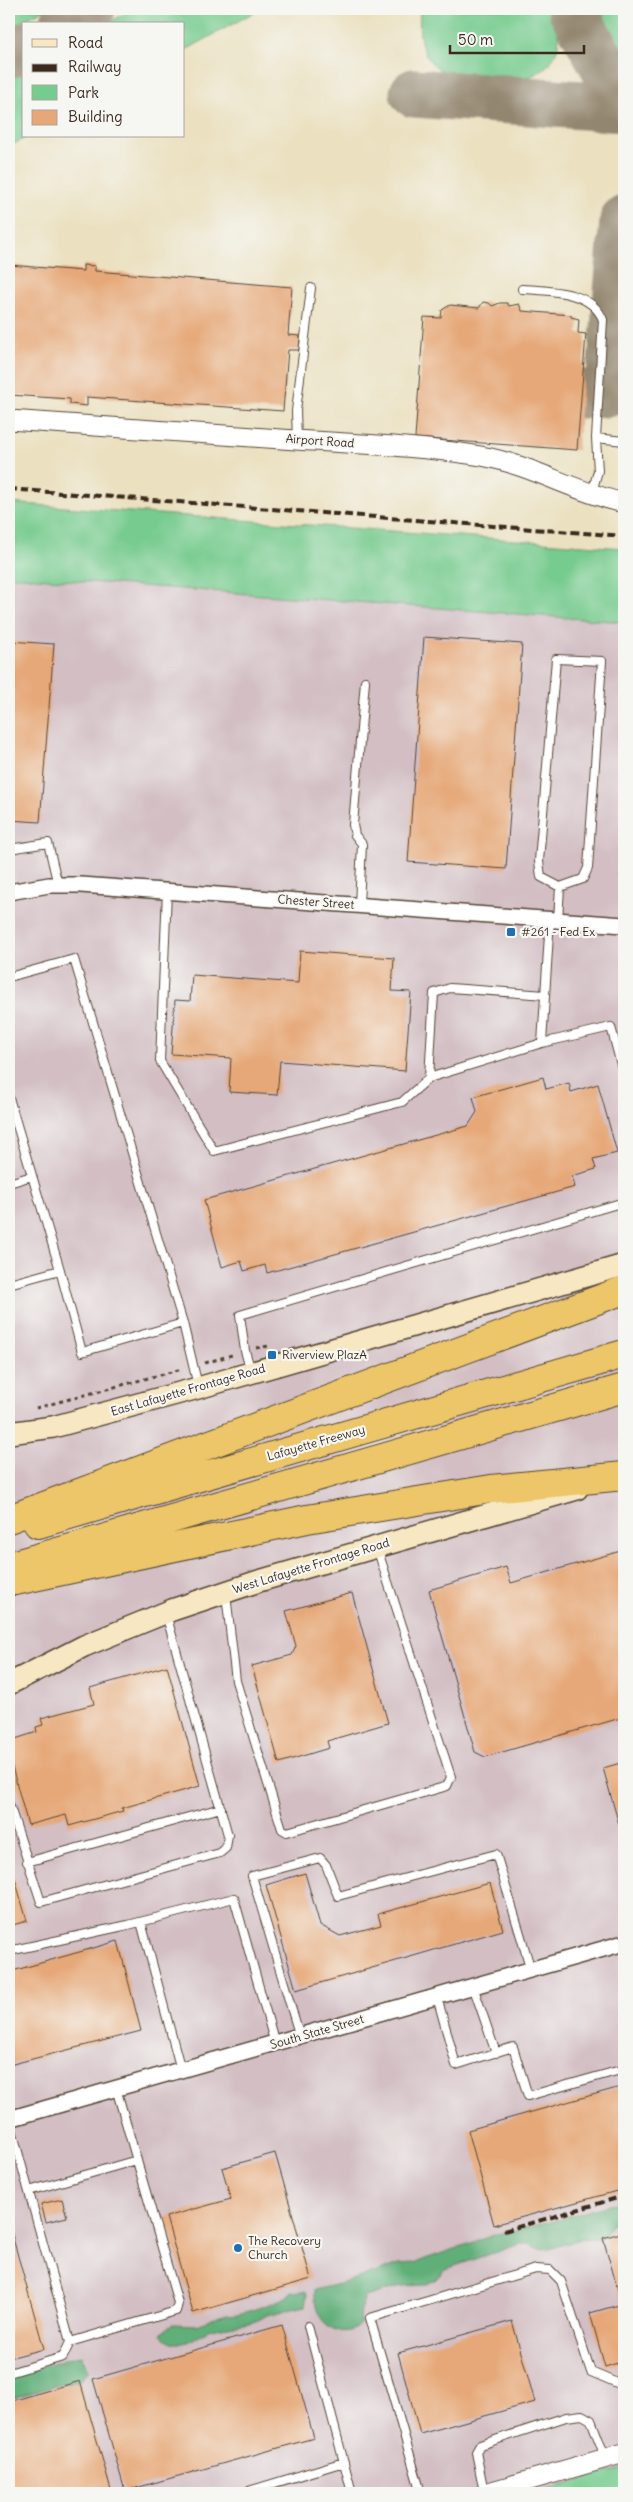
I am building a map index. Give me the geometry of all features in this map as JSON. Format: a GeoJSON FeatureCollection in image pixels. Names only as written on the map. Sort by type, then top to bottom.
{"type":"FeatureCollection","features":[{"type":"Feature","properties":{"kind":"highway"},"geometry":{"type":"LineString","coordinates":[[9,1519],[624,1290]]}},
{"type":"Feature","properties":{"kind":"highway","name":"Lafayette Freeway"},"geometry":{"type":"LineString","coordinates":[[9,1533],[624,1354]]}},
{"type":"Feature","properties":{"kind":"highway"},"geometry":{"type":"LineString","coordinates":[[9,1566],[624,1388]]}},
{"type":"Feature","properties":{"kind":"highway"},"geometry":{"type":"LineString","coordinates":[[9,1582],[307,1519],[491,1489],[624,1476]]}},
{"type":"Feature","properties":{"kind":"main road","name":"East Lafayette Frontage Road"},"geometry":{"type":"LineString","coordinates":[[9,1433],[53,1427],[198,1388],[624,1265]]}},
{"type":"Feature","properties":{"kind":"main road","name":"West Lafayette Frontage Road"},"geometry":{"type":"LineString","coordinates":[[9,1684],[84,1646],[166,1613],[226,1592],[377,1546],[624,1476]]}},
{"type":"Feature","properties":{"kind":"street","name":"Airport Road"},"geometry":{"type":"LineString","coordinates":[[9,420],[296,440],[471,455],[497,459],[543,473],[592,494],[624,502]]}},
{"type":"Feature","properties":{"kind":"street","name":"Chester Street"},"geometry":{"type":"LineString","coordinates":[[9,892],[24,888],[81,885],[624,925]]}},
{"type":"Feature","properties":{"kind":"street","name":"South State Street"},"geometry":{"type":"LineString","coordinates":[[9,2119],[624,1943]]}},
{"type":"Feature","properties":{"kind":"street"},"geometry":{"type":"LineString","coordinates":[[485,2493],[624,2453]]}},
{"type":"Feature","properties":{"kind":"lane"},"geometry":{"type":"LineString","coordinates":[[296,440],[296,411],[311,288]]}},
{"type":"Feature","properties":{"kind":"lane"},"geometry":{"type":"LineString","coordinates":[[522,290],[565,293],[587,303],[601,314],[603,342],[596,438],[598,471],[592,494]]}},
{"type":"Feature","properties":{"kind":"lane"},"geometry":{"type":"LineString","coordinates":[[596,438],[624,440]]}},
{"type":"Feature","properties":{"kind":"lane"},"geometry":{"type":"LineString","coordinates":[[556,659],[602,662],[588,868],[583,879],[560,887],[541,877],[539,861],[556,659]]}},
{"type":"Feature","properties":{"kind":"lane"},"geometry":{"type":"LineString","coordinates":[[359,905],[362,844],[355,835],[353,825],[365,681]]}},
{"type":"Feature","properties":{"kind":"lane"},"geometry":{"type":"LineString","coordinates":[[9,849],[48,843],[58,885]]}},
{"type":"Feature","properties":{"kind":"lane"},"geometry":{"type":"LineString","coordinates":[[542,1043],[545,995],[554,919],[560,887]]}},
{"type":"Feature","properties":{"kind":"lane"},"geometry":{"type":"LineString","coordinates":[[167,891],[160,1062],[214,1151],[402,1102],[429,1078],[542,1043],[611,1027],[624,1076]]}},
{"type":"Feature","properties":{"kind":"lane"},"geometry":{"type":"LineString","coordinates":[[9,977],[74,958],[183,1323],[198,1388]]}},
{"type":"Feature","properties":{"kind":"lane"},"geometry":{"type":"LineString","coordinates":[[429,1078],[434,993],[450,988],[545,995]]}},
{"type":"Feature","properties":{"kind":"lane"},"geometry":{"type":"LineString","coordinates":[[9,1098],[13,1126],[32,1176],[82,1352],[183,1323]]}},
{"type":"Feature","properties":{"kind":"lane"},"geometry":{"type":"LineString","coordinates":[[9,1183],[32,1176]]}},
{"type":"Feature","properties":{"kind":"lane"},"geometry":{"type":"LineString","coordinates":[[252,1373],[245,1351],[240,1315],[624,1202]]}},
{"type":"Feature","properties":{"kind":"lane"},"geometry":{"type":"LineString","coordinates":[[9,1284],[60,1270]]}},
{"type":"Feature","properties":{"kind":"lane"},"geometry":{"type":"LineString","coordinates":[[226,1592],[236,1681],[282,1829],[287,1832],[444,1787],[447,1786],[451,1777],[377,1546]]}},
{"type":"Feature","properties":{"kind":"lane"},"geometry":{"type":"LineString","coordinates":[[9,1804],[26,1862],[41,1902],[210,1856],[224,1850],[229,1842],[166,1613]]}},
{"type":"Feature","properties":{"kind":"lane"},"geometry":{"type":"LineString","coordinates":[[26,1862],[220,1808]]}},
{"type":"Feature","properties":{"kind":"lane"},"geometry":{"type":"LineString","coordinates":[[300,2036],[252,1876],[320,1858],[326,1865],[338,1896],[496,1854],[531,1970]]}},
{"type":"Feature","properties":{"kind":"lane"},"geometry":{"type":"LineString","coordinates":[[9,1951],[141,1922],[234,1898],[275,2044]]}},
{"type":"Feature","properties":{"kind":"lane"},"geometry":{"type":"LineString","coordinates":[[141,1922],[181,2070]]}},
{"type":"Feature","properties":{"kind":"lane"},"geometry":{"type":"LineString","coordinates":[[473,1986],[496,2053]]}},
{"type":"Feature","properties":{"kind":"lane"},"geometry":{"type":"LineString","coordinates":[[437,1997],[456,2065],[513,2047],[528,2096],[624,2069]]}},
{"type":"Feature","properties":{"kind":"lane"},"geometry":{"type":"LineString","coordinates":[[70,2342],[176,2311],[178,2303],[116,2088]]}},
{"type":"Feature","properties":{"kind":"lane"},"geometry":{"type":"LineString","coordinates":[[9,2119],[70,2342],[63,2358],[9,2373]]}},
{"type":"Feature","properties":{"kind":"lane"},"geometry":{"type":"LineString","coordinates":[[29,2191],[137,2160]]}},
{"type":"Feature","properties":{"kind":"lane"},"geometry":{"type":"LineString","coordinates":[[421,2493],[370,2318],[536,2269],[550,2270],[562,2281],[590,2372],[624,2386]]}},
{"type":"Feature","properties":{"kind":"lane"},"geometry":{"type":"LineString","coordinates":[[308,2326],[352,2493]]}},
{"type":"Feature","properties":{"kind":"lane"},"geometry":{"type":"LineString","coordinates":[[485,2493],[476,2452],[480,2445],[566,2417],[582,2415],[592,2420],[606,2459]]}},
{"type":"Feature","properties":{"kind":"lane"},"geometry":{"type":"LineString","coordinates":[[242,2493],[344,2462]]}},
{"type":"Feature","properties":{"kind":"shaded area"},"geometry":{"type":"Polygon","coordinates":[[[9,526],[624,563],[624,2493],[9,2493],[9,526]]]}},
{"type":"Feature","properties":{"kind":"green space"},"geometry":{"type":"Polygon","coordinates":[[[9,9],[45,9],[9,29],[9,9]]]}},
{"type":"Feature","properties":{"kind":"green space"},"geometry":{"type":"Polygon","coordinates":[[[133,9],[260,9],[185,50],[185,22],[110,22],[133,9]]]}},
{"type":"Feature","properties":{"kind":"green space"},"geometry":{"type":"Polygon","coordinates":[[[420,9],[547,9],[554,20],[557,30],[557,49],[554,57],[543,69],[529,76],[516,79],[449,73],[437,68],[424,51],[420,30],[420,9]]]}},
{"type":"Feature","properties":{"kind":"green space"},"geometry":{"type":"Polygon","coordinates":[[[596,9],[624,9],[624,60],[596,9]]]}},
{"type":"Feature","properties":{"kind":"green space"},"geometry":{"type":"Polygon","coordinates":[[[22,71],[22,138],[25,138],[9,147],[9,78],[22,71]]]}},
{"type":"Feature","properties":{"kind":"green space"},"geometry":{"type":"Polygon","coordinates":[[[9,503],[624,548],[624,622],[9,576],[9,503]]]}},
{"type":"Feature","properties":{"kind":"green space"},"geometry":{"type":"Polygon","coordinates":[[[624,2201],[624,2214],[614,2219],[606,2234],[598,2240],[584,2238],[549,2249],[537,2248],[529,2244],[520,2244],[446,2269],[436,2280],[426,2285],[401,2286],[365,2297],[361,2307],[360,2324],[354,2329],[347,2331],[334,2329],[322,2320],[318,2314],[315,2290],[355,2280],[399,2264],[414,2263],[497,2234],[624,2201]]]}},
{"type":"Feature","properties":{"kind":"green space"},"geometry":{"type":"Polygon","coordinates":[[[303,2291],[307,2293],[305,2306],[267,2315],[254,2322],[211,2329],[183,2343],[171,2342],[162,2335],[167,2327],[173,2324],[196,2325],[226,2314],[238,2314],[256,2309],[286,2297],[291,2292],[303,2291]]]}},
{"type":"Feature","properties":{"kind":"green space"},"geometry":{"type":"Polygon","coordinates":[[[81,2355],[89,2370],[81,2379],[9,2399],[9,2377],[81,2355]]]}},
{"type":"Feature","properties":{"kind":"green space"},"geometry":{"type":"Polygon","coordinates":[[[624,2468],[624,2493],[537,2493],[624,2468]]]}},
{"type":"Feature","properties":{"kind":"building"},"geometry":{"type":"Polygon","coordinates":[[[9,265],[83,271],[83,265],[95,266],[95,271],[292,287],[288,335],[300,336],[299,350],[288,350],[283,411],[87,397],[87,406],[70,404],[70,399],[9,395],[9,265]]]}},
{"type":"Feature","properties":{"kind":"building"},"geometry":{"type":"Polygon","coordinates":[[[483,302],[489,303],[492,306],[500,303],[507,303],[509,306],[519,304],[522,311],[571,315],[571,317],[579,319],[578,333],[586,334],[577,450],[415,438],[424,317],[441,318],[442,310],[450,305],[479,308],[483,302]]]}},
{"type":"Feature","properties":{"kind":"building"},"geometry":{"type":"Polygon","coordinates":[[[424,637],[522,644],[506,869],[408,862],[424,637]]]}},
{"type":"Feature","properties":{"kind":"building"},"geometry":{"type":"Polygon","coordinates":[[[9,641],[54,644],[40,822],[9,820],[9,641]]]}},
{"type":"Feature","properties":{"kind":"building"},"geometry":{"type":"Polygon","coordinates":[[[624,842],[624,878],[620,877],[624,842]]]}},
{"type":"Feature","properties":{"kind":"building"},"geometry":{"type":"Polygon","coordinates":[[[300,951],[394,958],[392,991],[411,992],[405,1071],[280,1061],[277,1095],[229,1092],[231,1058],[171,1054],[175,1000],[190,1001],[192,975],[298,983],[300,951]]]}},
{"type":"Feature","properties":{"kind":"building"},"geometry":{"type":"Polygon","coordinates":[[[543,1077],[546,1089],[569,1083],[571,1092],[598,1084],[617,1153],[593,1159],[596,1169],[572,1176],[575,1187],[267,1273],[265,1265],[244,1271],[241,1261],[222,1267],[204,1200],[468,1126],[477,1112],[473,1097],[543,1077]]]}},
{"type":"Feature","properties":{"kind":"building"},"geometry":{"type":"Polygon","coordinates":[[[624,1550],[624,1717],[485,1757],[475,1752],[429,1590],[506,1567],[511,1583],[624,1550]]]}},
{"type":"Feature","properties":{"kind":"building"},"geometry":{"type":"Polygon","coordinates":[[[352,1593],[388,1723],[327,1741],[329,1748],[279,1763],[252,1666],[292,1655],[296,1646],[286,1611],[352,1593]]]}},
{"type":"Feature","properties":{"kind":"building"},"geometry":{"type":"Polygon","coordinates":[[[167,1666],[200,1786],[122,1808],[123,1811],[69,1826],[66,1815],[28,1825],[9,1756],[9,1741],[37,1732],[36,1727],[43,1725],[41,1718],[94,1704],[90,1688],[167,1666]]]}},
{"type":"Feature","properties":{"kind":"building"},"geometry":{"type":"Polygon","coordinates":[[[624,1762],[624,1842],[603,1768],[624,1762]]]}},
{"type":"Feature","properties":{"kind":"building"},"geometry":{"type":"Polygon","coordinates":[[[9,1858],[27,1921],[9,1926],[9,1858]]]}},
{"type":"Feature","properties":{"kind":"building"},"geometry":{"type":"Polygon","coordinates":[[[305,1873],[320,1925],[340,1936],[381,1925],[378,1914],[490,1883],[503,1930],[296,1990],[266,1885],[305,1873]]]}},
{"type":"Feature","properties":{"kind":"building"},"geometry":{"type":"Polygon","coordinates":[[[118,1941],[141,2031],[9,2065],[9,1972],[118,1941]]]}},
{"type":"Feature","properties":{"kind":"building"},"geometry":{"type":"Polygon","coordinates":[[[624,2086],[624,2189],[494,2225],[468,2130],[624,2086]]]}},
{"type":"Feature","properties":{"kind":"building","name":"The Recovery Church"},"geometry":{"type":"Polygon","coordinates":[[[275,2153],[311,2279],[193,2313],[166,2217],[231,2199],[222,2168],[275,2153]]]}},
{"type":"Feature","properties":{"kind":"building"},"geometry":{"type":"Polygon","coordinates":[[[62,2199],[67,2217],[46,2222],[41,2204],[62,2199]]]}},
{"type":"Feature","properties":{"kind":"building"},"geometry":{"type":"Polygon","coordinates":[[[9,2224],[44,2349],[9,2358],[9,2224]]]}},
{"type":"Feature","properties":{"kind":"building"},"geometry":{"type":"Polygon","coordinates":[[[624,2232],[624,2361],[605,2367],[590,2313],[622,2304],[603,2238],[624,2232]]]}},
{"type":"Feature","properties":{"kind":"building"},"geometry":{"type":"Polygon","coordinates":[[[512,2321],[535,2402],[420,2434],[398,2353],[512,2321]]]}},
{"type":"Feature","properties":{"kind":"building"},"geometry":{"type":"Polygon","coordinates":[[[282,2325],[314,2438],[125,2491],[93,2379],[282,2325]]]}},
{"type":"Feature","properties":{"kind":"building"},"geometry":{"type":"Polygon","coordinates":[[[80,2381],[112,2493],[9,2493],[9,2402],[80,2381]]]}},
{"type":"Feature","properties":{"kind":"taxiway"},"geometry":{"type":"LineString","coordinates":[[68,22],[91,9]]}},
{"type":"Feature","properties":{"kind":"taxiway"},"geometry":{"type":"LineString","coordinates":[[572,9],[624,101]]}},
{"type":"Feature","properties":{"kind":"taxiway"},"geometry":{"type":"LineString","coordinates":[[9,54],[22,47]]}},
{"type":"Feature","properties":{"kind":"taxiway"},"geometry":{"type":"LineString","coordinates":[[414,93],[624,108]]}},
{"type":"Feature","properties":{"kind":"taxiway"},"geometry":{"type":"LineString","coordinates":[[581,394],[607,393],[610,387],[624,220]]}},
{"type":"Feature","properties":{"kind":"railway"},"geometry":{"type":"LineString","coordinates":[[9,489],[624,536]]}},
{"type":"Feature","properties":{"kind":"railway"},"geometry":{"type":"LineString","coordinates":[[504,2231],[624,2196]]}},
{"type":"Feature","properties":{"kind":"place","name":"#261 - Fed Ex"},"geometry":{"type":"Point","coordinates":[511,932]}},
{"type":"Feature","properties":{"kind":"place","name":"Riverview PlazA"},"geometry":{"type":"Point","coordinates":[272,1355]}},
{"type":"Feature","properties":{"kind":"place","name":"The Recovery Church"},"geometry":{"type":"Point","coordinates":[238,2248]}}]}
